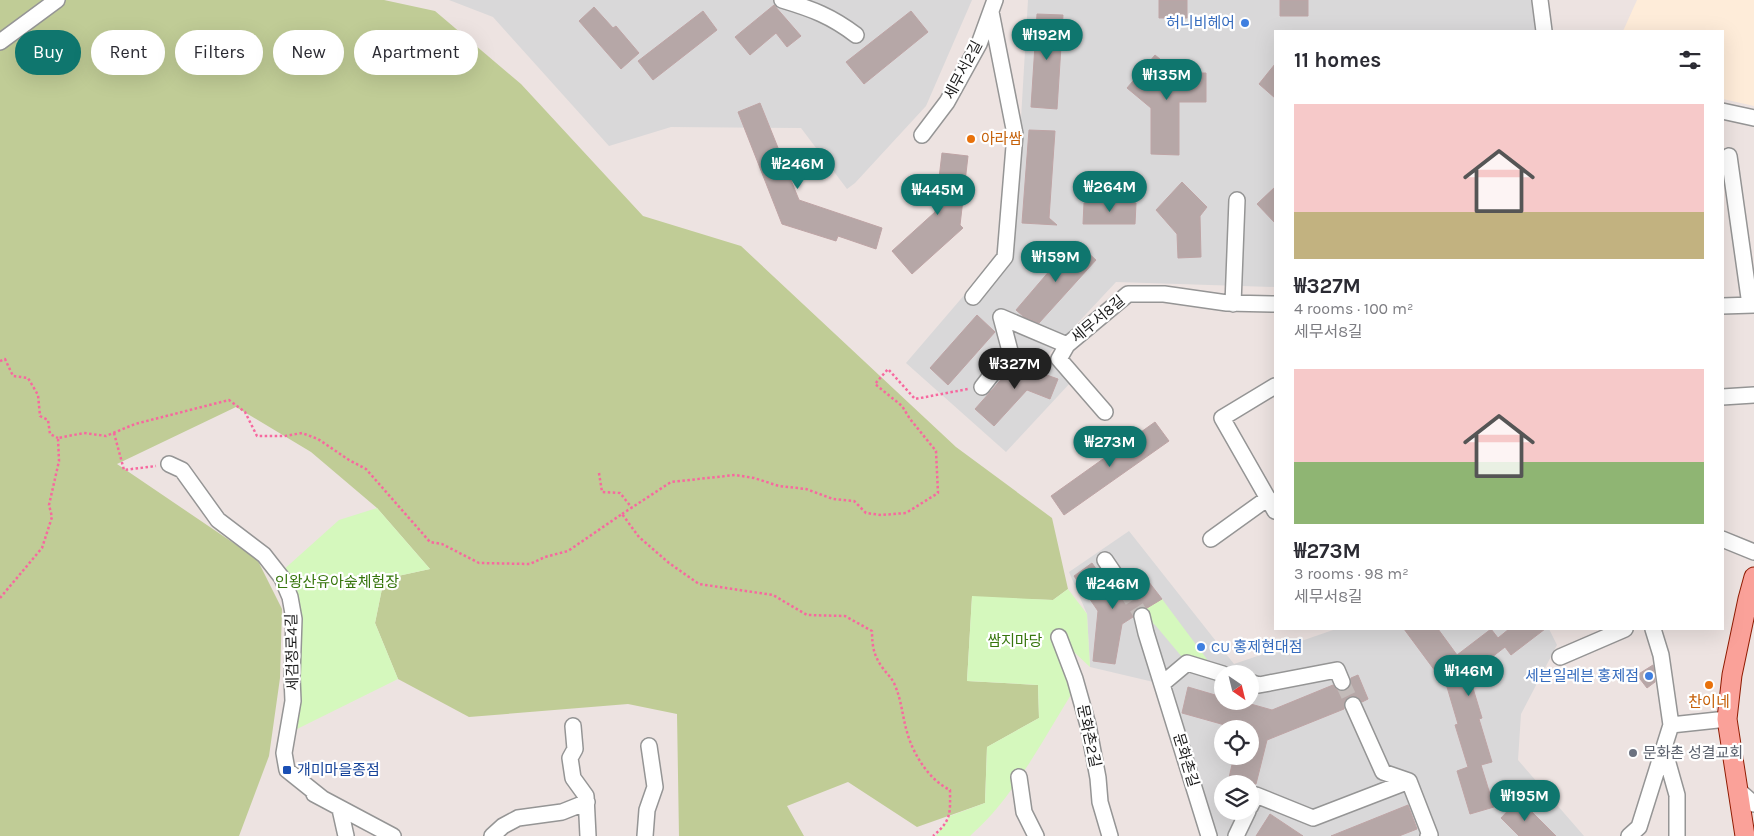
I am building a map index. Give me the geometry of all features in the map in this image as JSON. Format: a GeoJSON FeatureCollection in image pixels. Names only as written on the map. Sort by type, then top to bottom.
{"type":"FeatureCollection","features":[{"type":"Feature","properties":{"kind":"main road"},"geometry":{"type":"LineString","coordinates":[[1745,836],[1727,718],[1732,675],[1751,600],[1754,577]]}},
{"type":"Feature","properties":{"kind":"street"},"geometry":{"type":"LineString","coordinates":[[0,42],[57,0]]}},
{"type":"Feature","properties":{"kind":"street"},"geometry":{"type":"LineString","coordinates":[[782,0],[812,9],[838,21],[856,35]]}},
{"type":"Feature","properties":{"kind":"street"},"geometry":{"type":"LineString","coordinates":[[1540,0],[1544,30]]}},
{"type":"Feature","properties":{"kind":"street"},"geometry":{"type":"LineString","coordinates":[[973,297],[1005,257],[1015,134],[993,6]]}},
{"type":"Feature","properties":{"kind":"street","name":"세무서2길"},"geometry":{"type":"LineString","coordinates":[[922,135],[947,102],[979,44],[993,6]]}},
{"type":"Feature","properties":{"kind":"street"},"geometry":{"type":"LineString","coordinates":[[1724,111],[1754,118]]}},
{"type":"Feature","properties":{"kind":"street"},"geometry":{"type":"LineString","coordinates":[[1724,306],[1752,305],[1729,156]]}},
{"type":"Feature","properties":{"kind":"street"},"geometry":{"type":"LineString","coordinates":[[1233,304],[1237,200]]}},
{"type":"Feature","properties":{"kind":"street","name":"세무서8길"},"geometry":{"type":"LineString","coordinates":[[1105,412],[1059,359],[1067,345],[1128,294],[1164,294],[1233,304],[1274,304]]}},
{"type":"Feature","properties":{"kind":"street"},"geometry":{"type":"LineString","coordinates":[[982,387],[1010,351],[1001,317],[1067,345]]}},
{"type":"Feature","properties":{"kind":"street"},"geometry":{"type":"LineString","coordinates":[[1211,539],[1271,504],[1222,418],[1274,387]]}},
{"type":"Feature","properties":{"kind":"street"},"geometry":{"type":"LineString","coordinates":[[1724,397],[1754,395]]}},
{"type":"Feature","properties":{"kind":"street","name":"세검정로4길"},"geometry":{"type":"LineString","coordinates":[[169,464],[182,470],[218,520],[264,555],[282,578],[290,597],[294,619],[292,677],[294,701],[284,753],[287,770],[302,787],[393,836]]}},
{"type":"Feature","properties":{"kind":"street"},"geometry":{"type":"LineString","coordinates":[[1724,541],[1754,552]]}},
{"type":"Feature","properties":{"kind":"street"},"geometry":{"type":"LineString","coordinates":[[1105,560],[1124,588]]}},
{"type":"Feature","properties":{"kind":"street","name":"문화촌길"},"geometry":{"type":"LineString","coordinates":[[1142,616],[1151,630],[1162,684],[1209,836]]}},
{"type":"Feature","properties":{"kind":"street"},"geometry":{"type":"LineString","coordinates":[[1560,657],[1600,634],[1620,630]]}},
{"type":"Feature","properties":{"kind":"street"},"geometry":{"type":"LineString","coordinates":[[1630,836],[1639,827],[1671,725],[1662,655],[1653,630]]}},
{"type":"Feature","properties":{"kind":"street","name":"문화촌2길"},"geometry":{"type":"LineString","coordinates":[[1059,637],[1075,678],[1088,725],[1098,778],[1100,802],[1110,836]]}},
{"type":"Feature","properties":{"kind":"street"},"geometry":{"type":"LineString","coordinates":[[1162,684],[1188,663],[1214,671]]}},
{"type":"Feature","properties":{"kind":"street"},"geometry":{"type":"LineString","coordinates":[[1259,685],[1337,670],[1342,682]]}},
{"type":"Feature","properties":{"kind":"street"},"geometry":{"type":"LineString","coordinates":[[1353,705],[1382,772],[1410,781]]}},
{"type":"Feature","properties":{"kind":"street"},"geometry":{"type":"LineString","coordinates":[[1671,725],[1727,718]]}},
{"type":"Feature","properties":{"kind":"street"},"geometry":{"type":"LineString","coordinates":[[573,726],[575,749],[570,758],[573,778],[586,796],[588,836]]}},
{"type":"Feature","properties":{"kind":"street"},"geometry":{"type":"LineString","coordinates":[[645,836],[647,810],[655,787],[649,746]]}},
{"type":"Feature","properties":{"kind":"street"},"geometry":{"type":"LineString","coordinates":[[1664,749],[1677,795],[1677,836]]}},
{"type":"Feature","properties":{"kind":"street"},"geometry":{"type":"LineString","coordinates":[[1019,777],[1024,812],[1036,836]]}},
{"type":"Feature","properties":{"kind":"street"},"geometry":{"type":"LineString","coordinates":[[1259,796],[1312,818],[1410,781]]}},
{"type":"Feature","properties":{"kind":"street"},"geometry":{"type":"LineString","coordinates":[[1410,781],[1430,835],[1428,836]]}},
{"type":"Feature","properties":{"kind":"street"},"geometry":{"type":"LineString","coordinates":[[1738,790],[1754,804]]}},
{"type":"Feature","properties":{"kind":"street"},"geometry":{"type":"LineString","coordinates":[[492,836],[503,826],[518,818],[562,812],[586,802]]}},
{"type":"Feature","properties":{"kind":"street"},"geometry":{"type":"LineString","coordinates":[[340,809],[346,836]]}},
{"type":"Feature","properties":{"kind":"street"},"geometry":{"type":"LineString","coordinates":[[1236,836],[1244,820]]}},
{"type":"Feature","properties":{"kind":"path"},"geometry":{"type":"LineString","coordinates":[[0,361],[5,359],[13,376],[28,378],[38,395],[40,416],[48,420],[50,434],[58,438],[84,433],[106,436],[144,422],[229,400],[245,412],[257,436],[284,436],[302,433],[318,439],[366,469],[430,542],[442,544],[479,563],[530,564],[568,551],[671,482],[735,475],[754,478],[779,486],[806,489],[833,499],[854,501],[866,513],[881,515],[906,513],[938,493],[936,451],[902,406],[875,384],[888,369],[915,399],[982,387]]}},
{"type":"Feature","properties":{"kind":"path"},"geometry":{"type":"LineString","coordinates":[[114,433],[124,470],[169,464]]}},
{"type":"Feature","properties":{"kind":"path"},"geometry":{"type":"LineString","coordinates":[[0,598],[42,548],[52,517],[49,506],[59,461],[58,438]]}},
{"type":"Feature","properties":{"kind":"path"},"geometry":{"type":"LineString","coordinates":[[599,473],[602,492],[620,493],[632,508]]}},
{"type":"Feature","properties":{"kind":"path"},"geometry":{"type":"LineString","coordinates":[[622,514],[639,537],[669,563],[699,584],[773,595],[807,615],[845,616],[872,631],[872,649],[881,666],[893,681],[901,702],[907,732],[920,762],[940,785],[950,790],[950,816],[941,829],[933,836]]}},
{"type":"Feature","properties":{"kind":"shaded area"},"geometry":{"type":"Polygon","coordinates":[[[449,0],[972,0],[926,106],[855,183],[847,189],[801,128],[671,127],[609,146],[493,17],[449,0]]]}},
{"type":"Feature","properties":{"kind":"shaded area"},"geometry":{"type":"Polygon","coordinates":[[[1028,0],[1532,0],[1535,30],[1274,30],[1274,287],[1116,282],[1045,358],[1071,382],[1006,452],[906,363],[1014,237],[1028,0]]]}},
{"type":"Feature","properties":{"kind":"shaded area"},"geometry":{"type":"Polygon","coordinates":[[[1637,0],[1754,0],[1754,106],[1724,99],[1724,30],[1623,30],[1637,0]]]}},
{"type":"Feature","properties":{"kind":"shaded area"},"geometry":{"type":"Polygon","coordinates":[[[1129,531],[1234,664],[1333,630],[1550,630],[1557,645],[1521,714],[1518,760],[1584,836],[1214,836],[1162,684],[1090,667],[1087,614],[1069,572],[1129,531]]]}},
{"type":"Feature","properties":{"kind":"green space"},"geometry":{"type":"Polygon","coordinates":[[[0,0],[384,0],[435,11],[457,30],[354,30],[354,75],[478,75],[478,48],[521,84],[643,216],[741,246],[956,447],[1052,518],[1068,589],[1053,600],[972,597],[967,681],[1038,685],[1039,718],[987,747],[985,803],[917,827],[848,782],[787,806],[804,836],[679,836],[677,714],[628,704],[469,717],[398,679],[375,623],[384,579],[430,569],[377,508],[311,452],[236,407],[117,464],[257,559],[282,609],[280,678],[269,756],[239,836],[0,836],[0,0]]]}},
{"type":"Feature","properties":{"kind":"green space","name":"인왕산유아숲체험장"},"geometry":{"type":"Polygon","coordinates":[[[377,508],[430,569],[384,579],[375,623],[398,679],[291,732],[298,701],[281,572],[339,520],[377,508]]]}},
{"type":"Feature","properties":{"kind":"green space","name":"쌈지마당"},"geometry":{"type":"Polygon","coordinates":[[[1068,589],[1087,614],[1090,667],[1060,639],[1077,685],[1037,751],[1004,799],[970,836],[936,836],[950,816],[985,803],[987,747],[1039,718],[1038,685],[967,681],[972,596],[1053,600],[1068,589]]]}},
{"type":"Feature","properties":{"kind":"green space"},"geometry":{"type":"Polygon","coordinates":[[[1162,599],[1212,666],[1187,663],[1156,626],[1141,612],[1162,599]]]}},
{"type":"Feature","properties":{"kind":"building"},"geometry":{"type":"Polygon","coordinates":[[[1159,0],[1187,0],[1187,18],[1159,18],[1159,0]]]}},
{"type":"Feature","properties":{"kind":"building"},"geometry":{"type":"Polygon","coordinates":[[[1280,0],[1308,0],[1308,16],[1280,16],[1280,0]]]}},
{"type":"Feature","properties":{"kind":"building"},"geometry":{"type":"Polygon","coordinates":[[[774,5],[801,36],[787,47],[776,33],[750,55],[735,37],[774,5]]]}},
{"type":"Feature","properties":{"kind":"building"},"geometry":{"type":"Polygon","coordinates":[[[594,7],[613,28],[616,26],[639,53],[621,69],[579,21],[594,7]]]}},
{"type":"Feature","properties":{"kind":"building"},"geometry":{"type":"Polygon","coordinates":[[[703,11],[717,30],[653,80],[638,61],[703,11]]]}},
{"type":"Feature","properties":{"kind":"building"},"geometry":{"type":"Polygon","coordinates":[[[911,11],[928,32],[864,84],[846,62],[911,11]]]}},
{"type":"Feature","properties":{"kind":"building"},"geometry":{"type":"Polygon","coordinates":[[[1037,14],[1063,15],[1057,109],[1031,107],[1037,14]]]}},
{"type":"Feature","properties":{"kind":"building"},"geometry":{"type":"Polygon","coordinates":[[[1155,55],[1177,73],[1206,73],[1206,102],[1179,102],[1179,155],[1151,154],[1151,108],[1127,88],[1155,55]]]}},
{"type":"Feature","properties":{"kind":"building"},"geometry":{"type":"Polygon","coordinates":[[[1274,65],[1274,97],[1259,84],[1274,65]]]}},
{"type":"Feature","properties":{"kind":"building"},"geometry":{"type":"Polygon","coordinates":[[[760,103],[799,200],[882,228],[876,249],[838,236],[836,241],[782,224],[738,112],[760,103]]]}},
{"type":"Feature","properties":{"kind":"building"},"geometry":{"type":"Polygon","coordinates":[[[1029,130],[1055,131],[1049,218],[1057,225],[1022,223],[1029,130]]]}},
{"type":"Feature","properties":{"kind":"building"},"geometry":{"type":"Polygon","coordinates":[[[942,153],[968,156],[960,225],[963,228],[912,274],[892,251],[935,212],[942,153]]]}},
{"type":"Feature","properties":{"kind":"building"},"geometry":{"type":"Polygon","coordinates":[[[1182,182],[1207,207],[1200,216],[1201,257],[1178,258],[1177,234],[1156,210],[1182,182]]]}},
{"type":"Feature","properties":{"kind":"building"},"geometry":{"type":"Polygon","coordinates":[[[1274,188],[1274,222],[1257,204],[1274,188]]]}},
{"type":"Feature","properties":{"kind":"building"},"geometry":{"type":"Polygon","coordinates":[[[1084,203],[1136,203],[1135,224],[1083,224],[1084,203]]]}},
{"type":"Feature","properties":{"kind":"building"},"geometry":{"type":"Polygon","coordinates":[[[1075,241],[1096,260],[1039,323],[1024,317],[1016,310],[1075,241]]]}},
{"type":"Feature","properties":{"kind":"building"},"geometry":{"type":"Polygon","coordinates":[[[977,315],[995,332],[948,385],[930,368],[977,315]]]}},
{"type":"Feature","properties":{"kind":"building"},"geometry":{"type":"Polygon","coordinates":[[[1022,356],[1041,373],[1058,379],[1050,399],[1027,390],[994,426],[975,409],[1022,356]]]}},
{"type":"Feature","properties":{"kind":"building"},"geometry":{"type":"Polygon","coordinates":[[[1155,422],[1169,441],[1064,515],[1051,496],[1155,422]]]}},
{"type":"Feature","properties":{"kind":"building"},"geometry":{"type":"Polygon","coordinates":[[[1092,563],[1116,598],[1119,595],[1124,597],[1130,595],[1133,592],[1133,586],[1145,577],[1162,599],[1147,608],[1140,607],[1136,609],[1133,617],[1122,624],[1115,664],[1093,661],[1098,611],[1074,576],[1092,563]]]}},
{"type":"Feature","properties":{"kind":"building"},"geometry":{"type":"Polygon","coordinates":[[[1405,630],[1439,630],[1457,655],[1490,630],[1498,638],[1508,630],[1544,630],[1511,655],[1505,647],[1469,675],[1482,718],[1479,719],[1492,762],[1481,765],[1494,807],[1470,814],[1457,771],[1468,767],[1455,725],[1458,724],[1447,687],[1405,630]]]}},
{"type":"Feature","properties":{"kind":"building","name":"세븐일레븐 홍제점"},"geometry":{"type":"Polygon","coordinates":[[[1653,665],[1655,682],[1647,688],[1637,675],[1653,665]]]}},
{"type":"Feature","properties":{"kind":"building"},"geometry":{"type":"Polygon","coordinates":[[[1358,675],[1368,699],[1362,702],[1358,697],[1350,696],[1345,700],[1344,709],[1267,740],[1258,775],[1230,775],[1232,765],[1259,765],[1259,720],[1214,720],[1214,722],[1182,713],[1188,687],[1214,695],[1214,710],[1259,710],[1259,706],[1272,710],[1333,685],[1337,690],[1345,691],[1350,687],[1351,678],[1358,675]]]}},
{"type":"Feature","properties":{"kind":"building"},"geometry":{"type":"Polygon","coordinates":[[[1519,799],[1556,836],[1519,836],[1501,818],[1519,799]]]}},
{"type":"Feature","properties":{"kind":"building"},"geometry":{"type":"Polygon","coordinates":[[[1408,805],[1417,829],[1399,836],[1331,836],[1408,805]]]}},
{"type":"Feature","properties":{"kind":"building"},"geometry":{"type":"Polygon","coordinates":[[[1270,814],[1303,836],[1256,836],[1270,814]]]}},
{"type":"Feature","properties":{"kind":"tunnel"},"geometry":{"type":"LineString","coordinates":[[1124,588],[1142,616]]}},
{"type":"Feature","properties":{"kind":"tunnel"},"geometry":{"type":"LineString","coordinates":[[1342,682],[1353,705]]}},
{"type":"Feature","properties":{"kind":"place","name":"허니비헤어"},"geometry":{"type":"Point","coordinates":[1245,23]}},
{"type":"Feature","properties":{"kind":"place","name":"아라쌈"},"geometry":{"type":"Point","coordinates":[971,139]}},
{"type":"Feature","properties":{"kind":"place","name":"CU 홍제현대점"},"geometry":{"type":"Point","coordinates":[1201,647]}},
{"type":"Feature","properties":{"kind":"place","name":"세븐일레븐 홍제점"},"geometry":{"type":"Point","coordinates":[1649,676]}},
{"type":"Feature","properties":{"kind":"place","name":"찬이네"},"geometry":{"type":"Point","coordinates":[1709,685]}},
{"type":"Feature","properties":{"kind":"place","name":"문화촌 성결교회"},"geometry":{"type":"Point","coordinates":[1633,753]}},
{"type":"Feature","properties":{"kind":"place","name":"개미마을종점"},"geometry":{"type":"Point","coordinates":[287,770]}}]}
